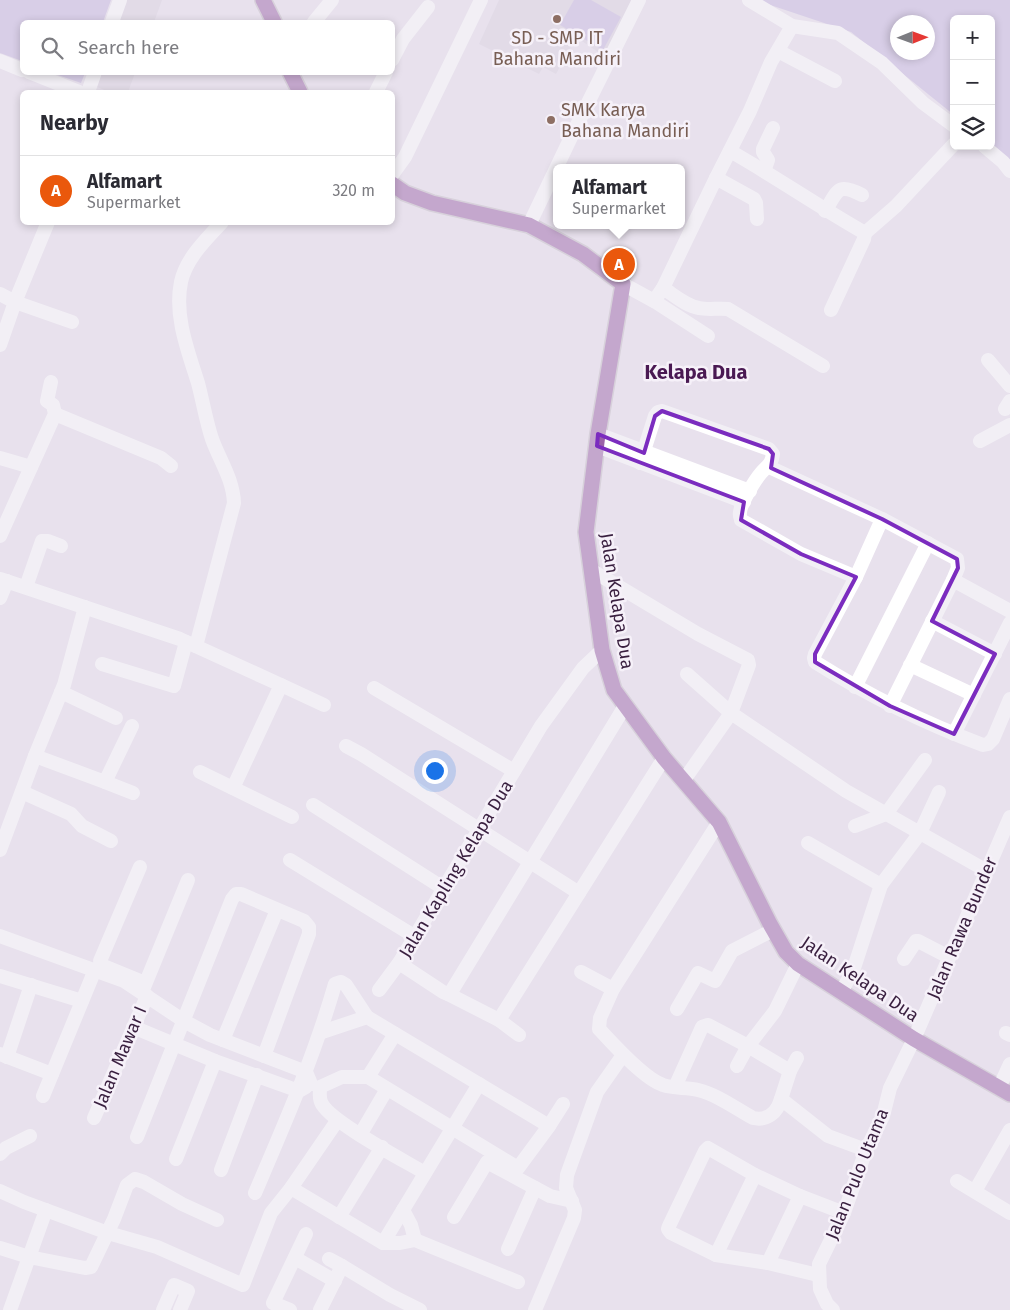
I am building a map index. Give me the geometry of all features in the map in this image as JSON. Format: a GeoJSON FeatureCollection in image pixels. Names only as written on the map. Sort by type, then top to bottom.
{"type":"FeatureCollection","features":[{"type":"Feature","properties":{"kind":"main road"},"geometry":{"type":"LineString","coordinates":[[263,0],[273,20]]}},
{"type":"Feature","properties":{"kind":"main road"},"geometry":{"type":"LineString","coordinates":[[292,75],[299,90]]}},
{"type":"Feature","properties":{"kind":"main road"},"geometry":{"type":"LineString","coordinates":[[395,186],[405,193],[432,203],[529,225],[583,254],[623,284]]}},
{"type":"Feature","properties":{"kind":"main road","name":"Jalan Kelapa Dua"},"geometry":{"type":"LineString","coordinates":[[623,284],[597,440],[586,532],[602,650],[614,690],[664,758],[719,822],[786,952],[798,964],[914,1039],[1005,1091]]}},
{"type":"Feature","properties":{"kind":"street"},"geometry":{"type":"LineString","coordinates":[[113,20],[120,0]]}},
{"type":"Feature","properties":{"kind":"street"},"geometry":{"type":"LineString","coordinates":[[316,20],[332,0]]}},
{"type":"Feature","properties":{"kind":"street"},"geometry":{"type":"LineString","coordinates":[[395,171],[405,157],[482,0]]}},
{"type":"Feature","properties":{"kind":"street"},"geometry":{"type":"LineString","coordinates":[[558,164],[639,0]]}},
{"type":"Feature","properties":{"kind":"street"},"geometry":{"type":"LineString","coordinates":[[749,0],[792,26],[838,33],[882,63],[923,103],[950,123]]}},
{"type":"Feature","properties":{"kind":"street"},"geometry":{"type":"LineString","coordinates":[[395,54],[403,39],[428,8]]}},
{"type":"Feature","properties":{"kind":"street"},"geometry":{"type":"LineString","coordinates":[[654,301],[750,111],[771,62],[792,26]]}},
{"type":"Feature","properties":{"kind":"street"},"geometry":{"type":"LineString","coordinates":[[778,51],[834,81]]}},
{"type":"Feature","properties":{"kind":"street"},"geometry":{"type":"LineString","coordinates":[[0,61],[20,69]]}},
{"type":"Feature","properties":{"kind":"street"},"geometry":{"type":"LineString","coordinates":[[36,75],[73,90]]}},
{"type":"Feature","properties":{"kind":"street"},"geometry":{"type":"LineString","coordinates":[[89,90],[93,75]]}},
{"type":"Feature","properties":{"kind":"street"},"geometry":{"type":"LineString","coordinates":[[377,90],[384,75]]}},
{"type":"Feature","properties":{"kind":"street"},"geometry":{"type":"LineString","coordinates":[[764,171],[768,160],[763,150],[773,128]]}},
{"type":"Feature","properties":{"kind":"street"},"geometry":{"type":"LineString","coordinates":[[831,310],[864,239],[865,233],[896,206],[950,148]]}},
{"type":"Feature","properties":{"kind":"street"},"geometry":{"type":"LineString","coordinates":[[989,150],[1010,171]]}},
{"type":"Feature","properties":{"kind":"street"},"geometry":{"type":"LineString","coordinates":[[730,151],[825,211],[865,233]]}},
{"type":"Feature","properties":{"kind":"street"},"geometry":{"type":"LineString","coordinates":[[529,225],[553,175]]}},
{"type":"Feature","properties":{"kind":"street"},"geometry":{"type":"LineString","coordinates":[[716,178],[754,199],[757,219]]}},
{"type":"Feature","properties":{"kind":"street"},"geometry":{"type":"LineString","coordinates":[[825,211],[838,191],[844,187],[862,194]]}},
{"type":"Feature","properties":{"kind":"street"},"geometry":{"type":"LineString","coordinates":[[0,345],[15,302],[47,225]]}},
{"type":"Feature","properties":{"kind":"street"},"geometry":{"type":"LineString","coordinates":[[102,664],[174,686],[191,644],[234,503],[234,491],[214,445],[206,418],[185,342],[181,316],[180,296],[182,282],[192,258],[219,225]]}},
{"type":"Feature","properties":{"kind":"street"},"geometry":{"type":"LineString","coordinates":[[623,284],[654,301],[708,336]]}},
{"type":"Feature","properties":{"kind":"street"},"geometry":{"type":"LineString","coordinates":[[662,288],[691,306],[701,309],[728,309],[823,366]]}},
{"type":"Feature","properties":{"kind":"street"},"geometry":{"type":"LineString","coordinates":[[0,294],[15,302],[72,322]]}},
{"type":"Feature","properties":{"kind":"street"},"geometry":{"type":"LineString","coordinates":[[988,360],[1010,386]]}},
{"type":"Feature","properties":{"kind":"street"},"geometry":{"type":"LineString","coordinates":[[0,536],[55,414],[53,405],[47,401],[51,382]]}},
{"type":"Feature","properties":{"kind":"street"},"geometry":{"type":"LineString","coordinates":[[642,458],[655,416],[658,412],[662,411],[769,449],[773,454],[769,467],[761,473],[747,497],[740,513],[741,520],[801,554],[856,577]]}},
{"type":"Feature","properties":{"kind":"street"},"geometry":{"type":"LineString","coordinates":[[55,414],[161,458],[171,466]]}},
{"type":"Feature","properties":{"kind":"street"},"geometry":{"type":"LineString","coordinates":[[980,441],[1010,424]]}},
{"type":"Feature","properties":{"kind":"street"},"geometry":{"type":"LineString","coordinates":[[597,440],[747,497]]}},
{"type":"Feature","properties":{"kind":"street"},"geometry":{"type":"LineString","coordinates":[[0,458],[31,467]]}},
{"type":"Feature","properties":{"kind":"street"},"geometry":{"type":"LineString","coordinates":[[769,467],[882,518],[957,559],[958,568],[953,580],[890,706]]}},
{"type":"Feature","properties":{"kind":"street"},"geometry":{"type":"LineString","coordinates":[[882,518],[856,577],[814,658],[816,662],[855,687],[890,706],[954,734],[983,744],[988,744],[993,739],[1010,699]]}},
{"type":"Feature","properties":{"kind":"street"},"geometry":{"type":"LineString","coordinates":[[24,587],[42,541],[61,546]]}},
{"type":"Feature","properties":{"kind":"street"},"geometry":{"type":"LineString","coordinates":[[855,687],[928,543]]}},
{"type":"Feature","properties":{"kind":"street"},"geometry":{"type":"LineString","coordinates":[[24,587],[32,552]]}},
{"type":"Feature","properties":{"kind":"street"},"geometry":{"type":"LineString","coordinates":[[591,570],[698,634],[748,660],[749,665],[731,713],[684,780]]}},
{"type":"Feature","properties":{"kind":"street"},"geometry":{"type":"LineString","coordinates":[[0,598],[4,580],[191,644],[324,704]]}},
{"type":"Feature","properties":{"kind":"street"},"geometry":{"type":"LineString","coordinates":[[953,580],[1010,611]]}},
{"type":"Feature","properties":{"kind":"street"},"geometry":{"type":"LineString","coordinates":[[0,850],[4,828],[22,792],[61,692],[85,607]]}},
{"type":"Feature","properties":{"kind":"street"},"geometry":{"type":"LineString","coordinates":[[932,621],[994,654]]}},
{"type":"Feature","properties":{"kind":"street"},"geometry":{"type":"LineString","coordinates":[[954,734],[1010,623]]}},
{"type":"Feature","properties":{"kind":"street","name":"Jalan Kapling Kelapa Dua"},"geometry":{"type":"LineString","coordinates":[[519,1035],[498,1020],[448,994],[399,963],[541,726],[583,668],[602,650]]}},
{"type":"Feature","properties":{"kind":"street"},"geometry":{"type":"LineString","coordinates":[[910,665],[974,695]]}},
{"type":"Feature","properties":{"kind":"street"},"geometry":{"type":"LineString","coordinates":[[687,674],[731,713],[846,791],[987,871]]}},
{"type":"Feature","properties":{"kind":"street"},"geometry":{"type":"LineString","coordinates":[[233,788],[281,685]]}},
{"type":"Feature","properties":{"kind":"street"},"geometry":{"type":"LineString","coordinates":[[374,688],[514,771]]}},
{"type":"Feature","properties":{"kind":"street"},"geometry":{"type":"LineString","coordinates":[[61,692],[116,718]]}},
{"type":"Feature","properties":{"kind":"street"},"geometry":{"type":"LineString","coordinates":[[448,994],[451,992],[625,706]]}},
{"type":"Feature","properties":{"kind":"street"},"geometry":{"type":"LineString","coordinates":[[105,782],[132,726]]}},
{"type":"Feature","properties":{"kind":"street"},"geometry":{"type":"LineString","coordinates":[[346,746],[579,893]]}},
{"type":"Feature","properties":{"kind":"street"},"geometry":{"type":"LineString","coordinates":[[35,756],[133,793]]}},
{"type":"Feature","properties":{"kind":"street"},"geometry":{"type":"LineString","coordinates":[[498,1020],[664,758]]}},
{"type":"Feature","properties":{"kind":"street"},"geometry":{"type":"LineString","coordinates":[[855,826],[886,814],[925,760]]}},
{"type":"Feature","properties":{"kind":"street"},"geometry":{"type":"LineString","coordinates":[[200,772],[292,817]]}},
{"type":"Feature","properties":{"kind":"street"},"geometry":{"type":"LineString","coordinates":[[22,792],[71,814],[82,826],[111,841]]}},
{"type":"Feature","properties":{"kind":"street"},"geometry":{"type":"LineString","coordinates":[[842,992],[851,976],[882,885],[920,833],[939,792]]}},
{"type":"Feature","properties":{"kind":"street"},"geometry":{"type":"LineString","coordinates":[[313,805],[443,888]]}},
{"type":"Feature","properties":{"kind":"street","name":"Jalan Rawa Bunder"},"geometry":{"type":"LineString","coordinates":[[914,1039],[987,871],[1006,839],[1010,817]]}},
{"type":"Feature","properties":{"kind":"street"},"geometry":{"type":"LineString","coordinates":[[719,822],[613,989],[600,1018],[598,1029],[623,1055],[645,1074],[662,1085],[696,1089],[712,1094],[753,1118],[761,1120],[774,1112],[780,1105],[790,1072],[797,1058]]}},
{"type":"Feature","properties":{"kind":"street"},"geometry":{"type":"LineString","coordinates":[[808,843],[882,885]]}},
{"type":"Feature","properties":{"kind":"street"},"geometry":{"type":"LineString","coordinates":[[290,860],[414,936]]}},
{"type":"Feature","properties":{"kind":"street"},"geometry":{"type":"LineString","coordinates":[[140,867],[100,961],[101,965],[144,990],[184,1021],[223,1040],[264,1056],[309,1083],[319,1096],[321,1103],[337,1120],[425,1173]]}},
{"type":"Feature","properties":{"kind":"street","name":"Jalan Mawar I"},"geometry":{"type":"LineString","coordinates":[[94,1118],[133,1027],[144,990],[188,880]]}},
{"type":"Feature","properties":{"kind":"street"},"geometry":{"type":"LineString","coordinates":[[137,1137],[232,898],[236,894],[241,894],[304,921],[308,927],[309,934],[264,1056]]}},
{"type":"Feature","properties":{"kind":"street"},"geometry":{"type":"LineString","coordinates":[[223,1040],[277,910]]}},
{"type":"Feature","properties":{"kind":"street"},"geometry":{"type":"LineString","coordinates":[[677,1009],[698,973],[715,981],[732,951],[773,930]]}},
{"type":"Feature","properties":{"kind":"street"},"geometry":{"type":"LineString","coordinates":[[0,936],[144,990]]}},
{"type":"Feature","properties":{"kind":"street"},"geometry":{"type":"LineString","coordinates":[[904,959],[918,941],[949,957]]}},
{"type":"Feature","properties":{"kind":"street"},"geometry":{"type":"LineString","coordinates":[[379,990],[399,963]]}},
{"type":"Feature","properties":{"kind":"street"},"geometry":{"type":"LineString","coordinates":[[738,1066],[748,1046],[775,1011],[798,964]]}},
{"type":"Feature","properties":{"kind":"street"},"geometry":{"type":"LineString","coordinates":[[582,972],[613,989]]}},
{"type":"Feature","properties":{"kind":"street"},"geometry":{"type":"LineString","coordinates":[[0,976],[82,1001]]}},
{"type":"Feature","properties":{"kind":"street"},"geometry":{"type":"LineString","coordinates":[[43,1096],[92,977]]}},
{"type":"Feature","properties":{"kind":"street"},"geometry":{"type":"LineString","coordinates":[[255,1193],[309,1083],[335,984],[340,982],[346,985],[367,1017],[549,1126]]}},
{"type":"Feature","properties":{"kind":"street"},"geometry":{"type":"LineString","coordinates":[[31,985],[3,1055],[52,1074]]}},
{"type":"Feature","properties":{"kind":"street"},"geometry":{"type":"LineString","coordinates":[[322,1032],[367,1017]]}},
{"type":"Feature","properties":{"kind":"street"},"geometry":{"type":"LineString","coordinates":[[675,1087],[704,1025],[708,1025],[748,1046],[790,1072]]}},
{"type":"Feature","properties":{"kind":"street"},"geometry":{"type":"LineString","coordinates":[[133,1027],[257,1075],[309,1083],[342,1077],[368,1077],[518,1168],[563,1104]]}},
{"type":"Feature","properties":{"kind":"street"},"geometry":{"type":"LineString","coordinates":[[368,1077],[395,1034]]}},
{"type":"Feature","properties":{"kind":"street","name":"Jalan Pulo Utama"},"geometry":{"type":"LineString","coordinates":[[818,1275],[819,1264],[844,1213],[866,1150],[883,1116],[890,1088],[914,1039]]}},
{"type":"Feature","properties":{"kind":"street"},"geometry":{"type":"LineString","coordinates":[[535,1310],[574,1218],[575,1210],[566,1188],[567,1174],[571,1162],[597,1092],[623,1055]]}},
{"type":"Feature","properties":{"kind":"street"},"geometry":{"type":"LineString","coordinates":[[176,1160],[215,1060]]}},
{"type":"Feature","properties":{"kind":"street"},"geometry":{"type":"LineString","coordinates":[[1005,1091],[1010,1064]]}},
{"type":"Feature","properties":{"kind":"street"},"geometry":{"type":"LineString","coordinates":[[221,1170],[257,1075]]}},
{"type":"Feature","properties":{"kind":"street"},"geometry":{"type":"LineString","coordinates":[[384,1243],[479,1084]]}},
{"type":"Feature","properties":{"kind":"street"},"geometry":{"type":"LineString","coordinates":[[360,1134],[387,1089]]}},
{"type":"Feature","properties":{"kind":"street"},"geometry":{"type":"LineString","coordinates":[[781,1099],[828,1136],[866,1150]]}},
{"type":"Feature","properties":{"kind":"street"},"geometry":{"type":"LineString","coordinates":[[0,1191],[108,1233],[157,1247],[243,1285],[271,1213],[291,1188],[337,1120]]}},
{"type":"Feature","properties":{"kind":"street"},"geometry":{"type":"LineString","coordinates":[[974,1191],[1010,1130]]}},
{"type":"Feature","properties":{"kind":"street"},"geometry":{"type":"LineString","coordinates":[[0,1154],[6,1148],[30,1136]]}},
{"type":"Feature","properties":{"kind":"street"},"geometry":{"type":"LineString","coordinates":[[339,1217],[382,1147]]}},
{"type":"Feature","properties":{"kind":"street"},"geometry":{"type":"LineString","coordinates":[[833,1310],[827,1304],[820,1289],[818,1275],[768,1263],[716,1255],[671,1233],[668,1229],[708,1148],[755,1175],[800,1196],[844,1213]]}},
{"type":"Feature","properties":{"kind":"street"},"geometry":{"type":"LineString","coordinates":[[454,1217],[487,1162],[550,1196],[572,1201]]}},
{"type":"Feature","properties":{"kind":"street"},"geometry":{"type":"LineString","coordinates":[[716,1255],[755,1175]]}},
{"type":"Feature","properties":{"kind":"street"},"geometry":{"type":"LineString","coordinates":[[0,1248],[29,1257],[85,1268],[91,1267],[108,1233],[127,1185],[135,1179],[217,1220]]}},
{"type":"Feature","properties":{"kind":"street"},"geometry":{"type":"LineString","coordinates":[[957,1181],[1010,1213]]}},
{"type":"Feature","properties":{"kind":"street"},"geometry":{"type":"LineString","coordinates":[[291,1188],[384,1243],[400,1243],[415,1240],[518,1282]]}},
{"type":"Feature","properties":{"kind":"street"},"geometry":{"type":"LineString","coordinates":[[508,1249],[536,1188]]}},
{"type":"Feature","properties":{"kind":"street"},"geometry":{"type":"LineString","coordinates":[[768,1263],[800,1196]]}},
{"type":"Feature","properties":{"kind":"street"},"geometry":{"type":"LineString","coordinates":[[10,1310],[46,1210]]}},
{"type":"Feature","properties":{"kind":"street"},"geometry":{"type":"LineString","coordinates":[[403,1210],[411,1225],[415,1240]]}},
{"type":"Feature","properties":{"kind":"street"},"geometry":{"type":"LineString","coordinates":[[290,1310],[273,1303],[306,1234]]}},
{"type":"Feature","properties":{"kind":"street"},"geometry":{"type":"LineString","coordinates":[[295,1258],[334,1281]]}},
{"type":"Feature","properties":{"kind":"street"},"geometry":{"type":"LineString","coordinates":[[329,1259],[390,1295],[420,1310]]}},
{"type":"Feature","properties":{"kind":"street"},"geometry":{"type":"LineString","coordinates":[[320,1310],[342,1266]]}},
{"type":"Feature","properties":{"kind":"street"},"geometry":{"type":"LineString","coordinates":[[163,1310],[174,1285],[188,1291],[180,1310]]}},
{"type":"Feature","properties":{"kind":"highlighted area"},"geometry":{"type":"Polygon","coordinates":[[[662,411],[769,449],[773,454],[771,468],[882,519],[957,559],[958,568],[932,621],[995,654],[954,734],[890,706],[815,662],[815,654],[856,577],[801,554],[741,520],[744,502],[597,446],[598,434],[644,453],[655,416],[662,411]]]}},
{"type":"Feature","properties":{"kind":"shaded area"},"geometry":{"type":"Polygon","coordinates":[[[0,0],[111,0],[104,20],[20,20],[20,60],[0,53],[0,0]]]}},
{"type":"Feature","properties":{"kind":"shaded area"},"geometry":{"type":"Polygon","coordinates":[[[126,0],[162,0],[155,20],[119,20],[126,0]]]}},
{"type":"Feature","properties":{"kind":"shaded area","name":"SD - SMP IT Bahana Mandiri"},"geometry":{"type":"Polygon","coordinates":[[[499,0],[632,0],[604,56],[576,37],[556,74],[543,67],[539,74],[479,44],[499,0]]]}},
{"type":"Feature","properties":{"kind":"shaded area"},"geometry":{"type":"Polygon","coordinates":[[[574,0],[591,0],[621,17],[603,50],[560,25],[574,0]]]}},
{"type":"Feature","properties":{"kind":"shaded area"},"geometry":{"type":"Polygon","coordinates":[[[762,0],[1010,0],[1010,160],[995,148],[995,15],[950,15],[950,112],[851,32],[761,2],[762,0]]]}},
{"type":"Feature","properties":{"kind":"shaded area"},"geometry":{"type":"Polygon","coordinates":[[[58,75],[84,75],[81,83],[58,75]]]}},
{"type":"Feature","properties":{"kind":"shaded area"},"geometry":{"type":"Polygon","coordinates":[[[99,75],[134,75],[129,90],[104,90],[95,86],[99,75]]]}},
{"type":"Feature","properties":{"kind":"place","name":"SD - SMP IT Bahana Mandiri"},"geometry":{"type":"Point","coordinates":[557,19]}},
{"type":"Feature","properties":{"kind":"place","name":"SMK Karya Bahana Mandiri"},"geometry":{"type":"Point","coordinates":[551,120]}},
{"type":"Feature","properties":{"kind":"place","name":"Alfamart"},"geometry":{"type":"Point","coordinates":[619,264]}},
{"type":"Feature","properties":{"kind":"district","name":"Kelapa Dua"},"geometry":{"type":"Point","coordinates":[696,372]}}]}
